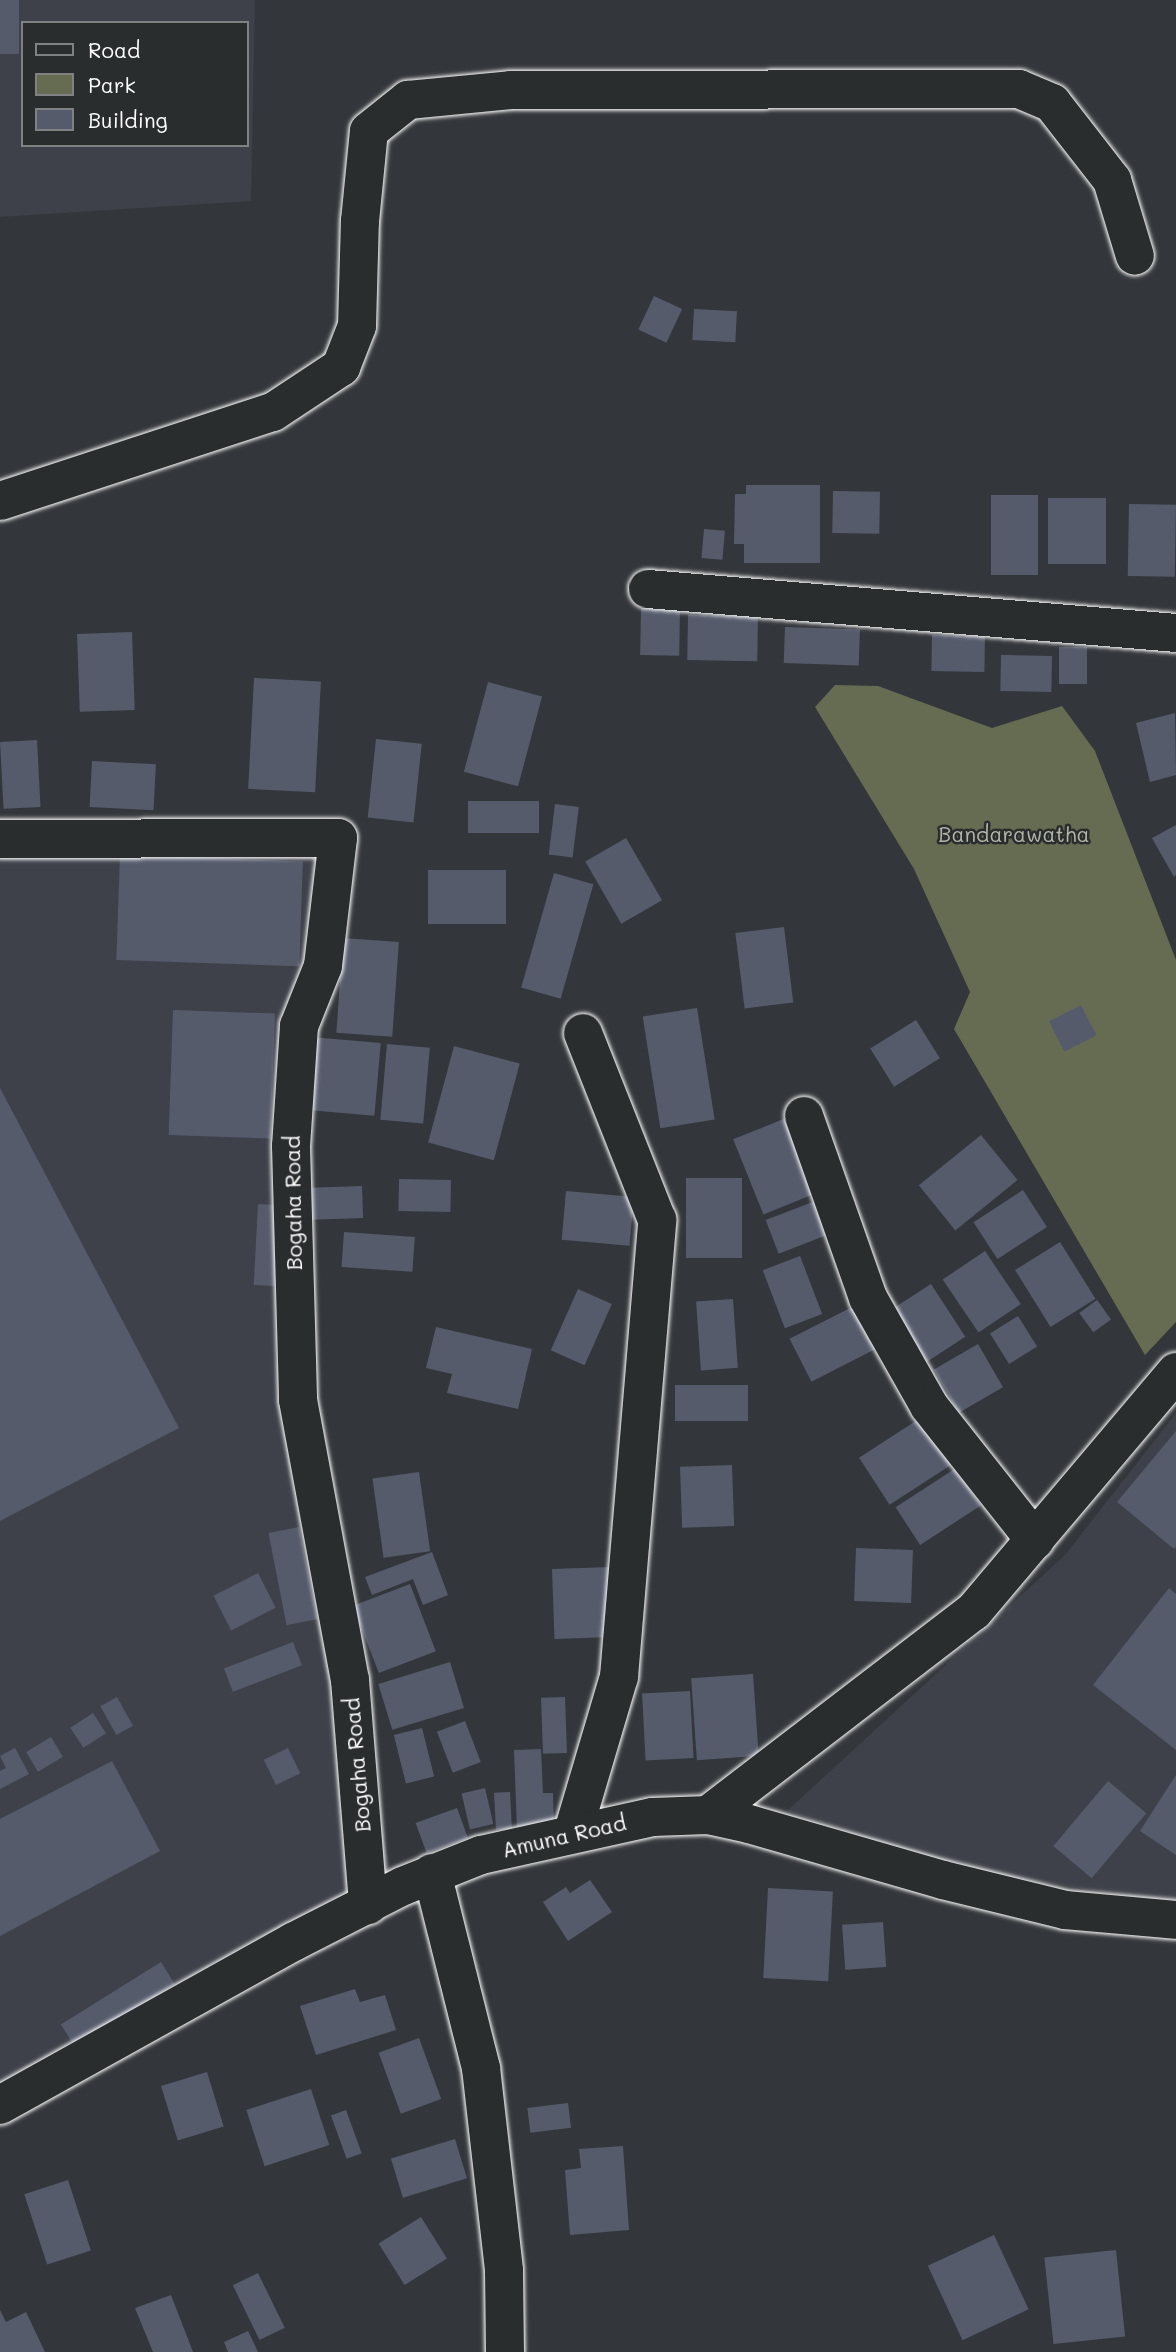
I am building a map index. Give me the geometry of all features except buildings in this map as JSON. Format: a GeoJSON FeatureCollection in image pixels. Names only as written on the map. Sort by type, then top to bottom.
{"type":"FeatureCollection","features":[{"type":"Feature","properties":{"kind":"street"},"geometry":{"type":"LineString","coordinates":[[0,501],[273,412],[341,367],[357,326],[359,221],[369,131],[408,100],[511,90],[1019,89],[1052,103],[1112,180],[1136,256]]}},
{"type":"Feature","properties":{"kind":"street"},"geometry":{"type":"LineString","coordinates":[[648,589],[1176,633]]}},
{"type":"Feature","properties":{"kind":"street","name":"Bogaha Road"},"geometry":{"type":"LineString","coordinates":[[0,839],[338,838],[323,965],[299,1026],[290,1146],[298,1401],[350,1680],[368,1905]]}},
{"type":"Feature","properties":{"kind":"street"},"geometry":{"type":"LineString","coordinates":[[573,1832],[619,1677],[657,1220],[583,1033]]}},
{"type":"Feature","properties":{"kind":"street"},"geometry":{"type":"LineString","coordinates":[[804,1116],[868,1298],[929,1406],[1035,1540]]}},
{"type":"Feature","properties":{"kind":"street"},"geometry":{"type":"LineString","coordinates":[[708,1815],[974,1611],[1176,1372]]}},
{"type":"Feature","properties":{"kind":"street","name":"Amuna Road"},"geometry":{"type":"LineString","coordinates":[[0,2105],[293,1942],[432,1873],[481,1855],[573,1832],[653,1817],[708,1815],[749,1824],[943,1880],[1065,1910],[1176,1920]]}},
{"type":"Feature","properties":{"kind":"street"},"geometry":{"type":"LineString","coordinates":[[432,1873],[481,2068],[504,2271],[505,2352]]}},
{"type":"Feature","properties":{"kind":"shaded area"},"geometry":{"type":"Polygon","coordinates":[[[0,0],[255,0],[251,201],[0,217],[0,0]]]}},
{"type":"Feature","properties":{"kind":"shaded area"},"geometry":{"type":"Polygon","coordinates":[[[0,846],[324,853],[296,1217],[275,1356],[392,1876],[0,2092],[0,846]]]}},
{"type":"Feature","properties":{"kind":"shaded area"},"geometry":{"type":"Polygon","coordinates":[[[1176,1413],[1176,1903],[965,1870],[787,1811],[1065,1555],[1176,1413]]]}},
{"type":"Feature","properties":{"kind":"green space","name":"Bandarawatha"},"geometry":{"type":"Polygon","coordinates":[[[835,685],[878,686],[992,728],[1062,706],[1095,751],[1176,960],[1176,1322],[1145,1355],[954,1029],[970,992],[914,869],[815,707],[835,685]]]}}]}
